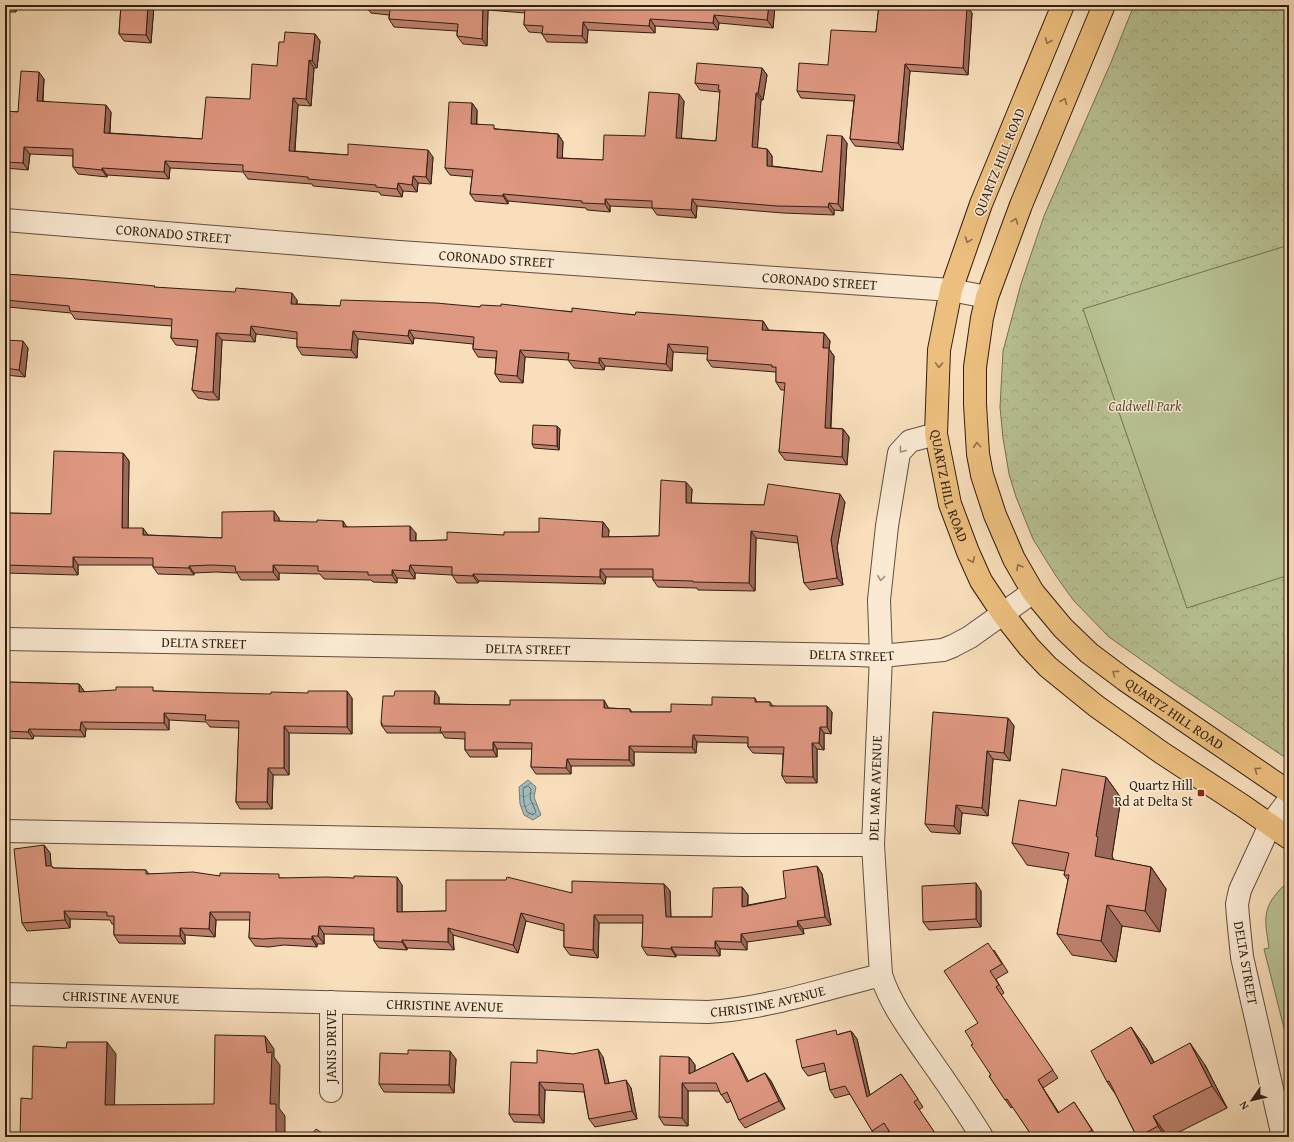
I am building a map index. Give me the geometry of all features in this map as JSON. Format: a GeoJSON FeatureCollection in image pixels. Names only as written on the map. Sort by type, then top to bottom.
{"type":"FeatureCollection","features":[{"type":"Feature","properties":{"kind":"main road","name":"QUARTZ HILL ROAD"},"geometry":{"type":"LineString","coordinates":[[1063,5],[981,204],[951,290],[939,350],[936,434],[950,504],[968,552],[981,581],[1003,614],[1029,647],[1048,667],[1096,706],[1162,753],[1289,838]]}},
{"type":"Feature","properties":{"kind":"main road","name":"QUARTZ HILL ROAD"},"geometry":{"type":"LineString","coordinates":[[1104,5],[1021,205],[987,297],[981,324],[975,367],[975,404],[978,454],[984,480],[995,515],[1014,559],[1033,592],[1063,628],[1089,653],[1125,680],[1289,792]]}},
{"type":"Feature","properties":{"kind":"street","name":"CORONADO STREET"},"geometry":{"type":"LineString","coordinates":[[5,220],[399,252],[951,290],[987,297]]}},
{"type":"Feature","properties":{"kind":"street","name":"DEL MAR AVENUE"},"geometry":{"type":"LineString","coordinates":[[936,434],[910,441],[899,453],[887,526],[879,600],[881,656],[873,845],[881,975],[885,988],[899,1015],[982,1137]]}},
{"type":"Feature","properties":{"kind":"street","name":"DELTA STREET"},"geometry":{"type":"LineString","coordinates":[[5,639],[881,656],[943,650],[970,637],[1033,592]]}},
{"type":"Feature","properties":{"kind":"street","name":"DELTA STREET"},"geometry":{"type":"LineString","coordinates":[[1283,1137],[1242,957],[1237,904],[1240,890],[1270,825],[1289,800]]}},
{"type":"Feature","properties":{"kind":"street"},"geometry":{"type":"LineString","coordinates":[[5,831],[742,846],[873,845]]}},
{"type":"Feature","properties":{"kind":"street","name":"CHRISTINE AVENUE"},"geometry":{"type":"LineString","coordinates":[[5,994],[717,1012],[759,1006],[881,975]]}},
{"type":"Feature","properties":{"kind":"street","name":"JANIS DRIVE"},"geometry":{"type":"LineString","coordinates":[[331,1002],[331,1091]]}},
{"type":"Feature","properties":{"kind":"green space","name":"Caldwell Park"},"geometry":{"type":"Polygon","coordinates":[[[1134,5],[1289,5],[1289,760],[1177,685],[1109,637],[1074,601],[1056,576],[1033,539],[1016,497],[1009,474],[1000,407],[1003,351],[1021,284],[1044,216],[1112,60],[1134,5]]]}},
{"type":"Feature","properties":{"kind":"green space"},"geometry":{"type":"Polygon","coordinates":[[[1289,245],[1289,575],[1187,608],[1083,309],[1289,245]]]}},
{"type":"Feature","properties":{"kind":"green space"},"geometry":{"type":"Polygon","coordinates":[[[1289,882],[1289,1048],[1264,949],[1269,948],[1266,919],[1269,906],[1278,891],[1289,882]]]}},
{"type":"Feature","properties":{"kind":"water"},"geometry":{"type":"Polygon","coordinates":[[[528,780],[536,787],[534,797],[541,815],[533,820],[524,815],[520,804],[519,787],[528,780]]]}},
{"type":"Feature","properties":{"kind":"building"},"geometry":{"type":"Polygon","coordinates":[[[121,5],[148,5],[146,35],[119,34],[121,5]]]}},
{"type":"Feature","properties":{"kind":"building"},"geometry":{"type":"Polygon","coordinates":[[[365,5],[483,5],[482,39],[457,36],[458,24],[389,19],[390,8],[365,5]]]}},
{"type":"Feature","properties":{"kind":"building"},"geometry":{"type":"Polygon","coordinates":[[[511,5],[769,5],[767,20],[714,15],[713,23],[650,19],[649,26],[583,22],[582,36],[542,34],[543,26],[524,25],[525,6],[511,5]]]}},
{"type":"Feature","properties":{"kind":"building"},"geometry":{"type":"Polygon","coordinates":[[[879,5],[967,6],[963,68],[905,64],[898,143],[850,139],[855,95],[797,91],[799,63],[828,65],[831,30],[876,32],[879,5]]]}},
{"type":"Feature","properties":{"kind":"building"},"geometry":{"type":"Polygon","coordinates":[[[285,32],[315,34],[312,61],[309,60],[306,99],[293,98],[289,151],[348,155],[348,144],[428,150],[426,177],[413,176],[412,185],[398,183],[397,189],[376,187],[376,185],[308,179],[308,177],[243,171],[243,165],[165,161],[164,172],[102,168],[102,170],[73,167],[73,149],[24,147],[23,163],[5,162],[5,111],[18,112],[21,71],[39,72],[37,101],[106,105],[104,133],[202,139],[206,97],[250,99],[252,64],[277,66],[279,42],[284,42],[285,32]]]}},
{"type":"Feature","properties":{"kind":"building"},"geometry":{"type":"Polygon","coordinates":[[[697,63],[762,68],[758,93],[756,93],[752,147],[767,149],[767,166],[822,172],[827,135],[842,136],[838,204],[829,203],[828,207],[777,206],[692,199],[691,210],[652,208],[652,201],[605,199],[605,204],[582,203],[582,201],[503,194],[503,196],[470,194],[473,170],[445,168],[449,102],[472,103],[471,124],[494,125],[494,129],[558,134],[557,158],[603,160],[604,135],[645,136],[649,92],[679,94],[676,138],[716,141],[720,90],[718,90],[719,85],[695,83],[697,63]]]}},
{"type":"Feature","properties":{"kind":"building"},"geometry":{"type":"Polygon","coordinates":[[[5,274],[155,286],[154,287],[235,292],[236,288],[292,293],[291,304],[340,306],[341,300],[436,303],[480,307],[481,305],[501,306],[501,304],[572,312],[572,308],[635,315],[636,312],[763,321],[762,330],[824,333],[823,348],[829,348],[825,428],[843,429],[842,457],[779,452],[785,383],[776,382],[776,367],[772,367],[772,365],[707,360],[708,347],[668,344],[666,364],[599,358],[599,363],[568,360],[569,353],[520,350],[517,376],[495,374],[497,351],[473,349],[474,337],[409,330],[408,336],[353,331],[351,350],[297,347],[297,332],[251,326],[250,335],[216,333],[213,392],[204,392],[192,390],[198,340],[171,338],[172,319],[70,311],[69,306],[5,300],[5,274]]]}},
{"type":"Feature","properties":{"kind":"building"},"geometry":{"type":"Polygon","coordinates":[[[5,340],[23,341],[19,370],[5,368],[5,340]]]}},
{"type":"Feature","properties":{"kind":"building"},"geometry":{"type":"Polygon","coordinates":[[[533,425],[557,426],[557,446],[532,444],[533,425]]]}},
{"type":"Feature","properties":{"kind":"building"},"geometry":{"type":"Polygon","coordinates":[[[54,451],[123,453],[122,528],[143,528],[143,535],[222,538],[222,512],[274,511],[274,521],[343,521],[343,527],[410,526],[410,541],[447,540],[447,532],[504,535],[504,532],[539,532],[539,518],[603,522],[602,537],[659,536],[661,480],[686,482],[686,503],[764,505],[768,484],[840,494],[831,540],[837,578],[804,583],[797,536],[751,531],[749,583],[653,580],[653,569],[600,569],[600,577],[473,574],[473,576],[452,575],[452,567],[410,565],[409,571],[392,570],[392,575],[368,575],[368,572],[318,571],[318,566],[273,565],[273,572],[236,572],[235,566],[211,565],[189,566],[189,568],[153,567],[153,558],[73,557],[73,567],[5,565],[5,513],[51,514],[54,451]]]}},
{"type":"Feature","properties":{"kind":"building"},"geometry":{"type":"Polygon","coordinates":[[[5,682],[79,684],[79,692],[116,690],[116,687],[153,687],[153,691],[271,694],[271,692],[308,693],[308,691],[347,691],[347,727],[284,726],[284,768],[268,768],[267,802],[236,802],[239,721],[205,720],[206,715],[164,713],[164,723],[81,722],[80,730],[29,729],[28,732],[5,731],[5,682]]]}},
{"type":"Feature","properties":{"kind":"building"},"geometry":{"type":"Polygon","coordinates":[[[395,691],[435,691],[434,704],[510,705],[510,700],[604,700],[604,708],[630,709],[630,712],[671,712],[671,704],[712,705],[712,697],[755,698],[755,702],[770,702],[770,706],[827,706],[827,727],[820,727],[819,743],[812,743],[813,777],[782,776],[784,747],[748,747],[748,737],[693,735],[692,747],[629,746],[629,760],[567,759],[566,768],[531,767],[532,743],[493,742],[493,750],[465,750],[465,732],[440,732],[441,727],[382,726],[383,696],[394,696],[395,691]]]}},
{"type":"Feature","properties":{"kind":"building"},"geometry":{"type":"Polygon","coordinates":[[[933,712],[1008,718],[1004,753],[987,751],[982,808],[956,805],[954,826],[925,824],[933,712]]]}},
{"type":"Feature","properties":{"kind":"building"},"geometry":{"type":"Polygon","coordinates":[[[1062,769],[1106,777],[1096,836],[1098,837],[1095,856],[1151,867],[1145,911],[1107,905],[1101,941],[1057,934],[1069,875],[1064,875],[1069,853],[1012,843],[1019,800],[1056,806],[1062,769]]]}},
{"type":"Feature","properties":{"kind":"building"},"geometry":{"type":"Polygon","coordinates":[[[44,845],[46,866],[52,866],[53,868],[146,870],[146,874],[193,872],[220,876],[220,873],[279,874],[279,878],[354,878],[354,876],[397,877],[397,912],[446,911],[446,880],[506,880],[507,877],[572,893],[572,881],[664,884],[666,917],[712,917],[713,888],[742,887],[742,907],[786,898],[783,871],[817,866],[825,917],[797,921],[798,926],[741,934],[741,942],[715,941],[715,948],[671,947],[671,949],[642,947],[643,915],[594,915],[593,950],[564,947],[564,924],[521,913],[513,945],[448,928],[448,942],[402,940],[402,942],[374,941],[374,928],[319,926],[318,936],[312,936],[312,939],[249,938],[250,912],[210,912],[209,929],[180,928],[180,936],[114,935],[114,916],[107,916],[107,912],[64,911],[65,920],[22,923],[14,849],[44,845]]]}},
{"type":"Feature","properties":{"kind":"building"},"geometry":{"type":"Polygon","coordinates":[[[976,883],[976,919],[923,922],[922,886],[976,883]]]}},
{"type":"Feature","properties":{"kind":"building"},"geometry":{"type":"Polygon","coordinates":[[[988,943],[1002,964],[990,971],[999,985],[996,987],[1053,1070],[1038,1080],[1058,1113],[1074,1102],[1092,1130],[1081,1137],[1025,1137],[1030,1133],[1007,1099],[1005,1100],[989,1076],[991,1075],[971,1045],[973,1044],[965,1031],[978,1023],[944,971],[988,943]]]}},
{"type":"Feature","properties":{"kind":"building"},"geometry":{"type":"Polygon","coordinates":[[[1131,1027],[1151,1064],[1190,1043],[1212,1086],[1153,1116],[1158,1126],[1138,1137],[1109,1081],[1107,1082],[1091,1051],[1131,1027]]]}},
{"type":"Feature","properties":{"kind":"building"},"geometry":{"type":"Polygon","coordinates":[[[836,1030],[837,1035],[851,1031],[867,1097],[901,1074],[918,1099],[914,1102],[937,1136],[942,1132],[945,1137],[893,1137],[884,1123],[872,1131],[845,1086],[830,1090],[824,1063],[802,1068],[796,1040],[836,1030]]]}},
{"type":"Feature","properties":{"kind":"building"},"geometry":{"type":"Polygon","coordinates":[[[215,1035],[265,1036],[267,1053],[272,1052],[270,1104],[276,1104],[276,1137],[20,1137],[21,1098],[32,1099],[33,1046],[66,1048],[67,1042],[107,1042],[105,1105],[214,1104],[215,1035]]]}},
{"type":"Feature","properties":{"kind":"building"},"geometry":{"type":"Polygon","coordinates":[[[598,1049],[605,1084],[626,1080],[632,1111],[589,1119],[583,1084],[539,1082],[539,1115],[509,1114],[511,1062],[537,1063],[537,1050],[573,1054],[598,1049]]]}},
{"type":"Feature","properties":{"kind":"building"},"geometry":{"type":"Polygon","coordinates":[[[408,1050],[450,1051],[449,1085],[379,1084],[380,1053],[408,1054],[408,1050]]]}},
{"type":"Feature","properties":{"kind":"building"},"geometry":{"type":"Polygon","coordinates":[[[733,1053],[747,1082],[765,1073],[779,1101],[739,1120],[727,1092],[721,1095],[716,1083],[682,1083],[682,1118],[659,1117],[660,1056],[689,1057],[689,1074],[733,1053]]]}},
{"type":"Feature","properties":{"kind":"building"},"geometry":{"type":"Polygon","coordinates":[[[316,1129],[328,1137],[310,1137],[316,1129]]]}},
{"type":"Feature","properties":{"kind":"place","name":"Quartz Hill Rd at Delta St"},"geometry":{"type":"Point","coordinates":[1201,793]}}]}
